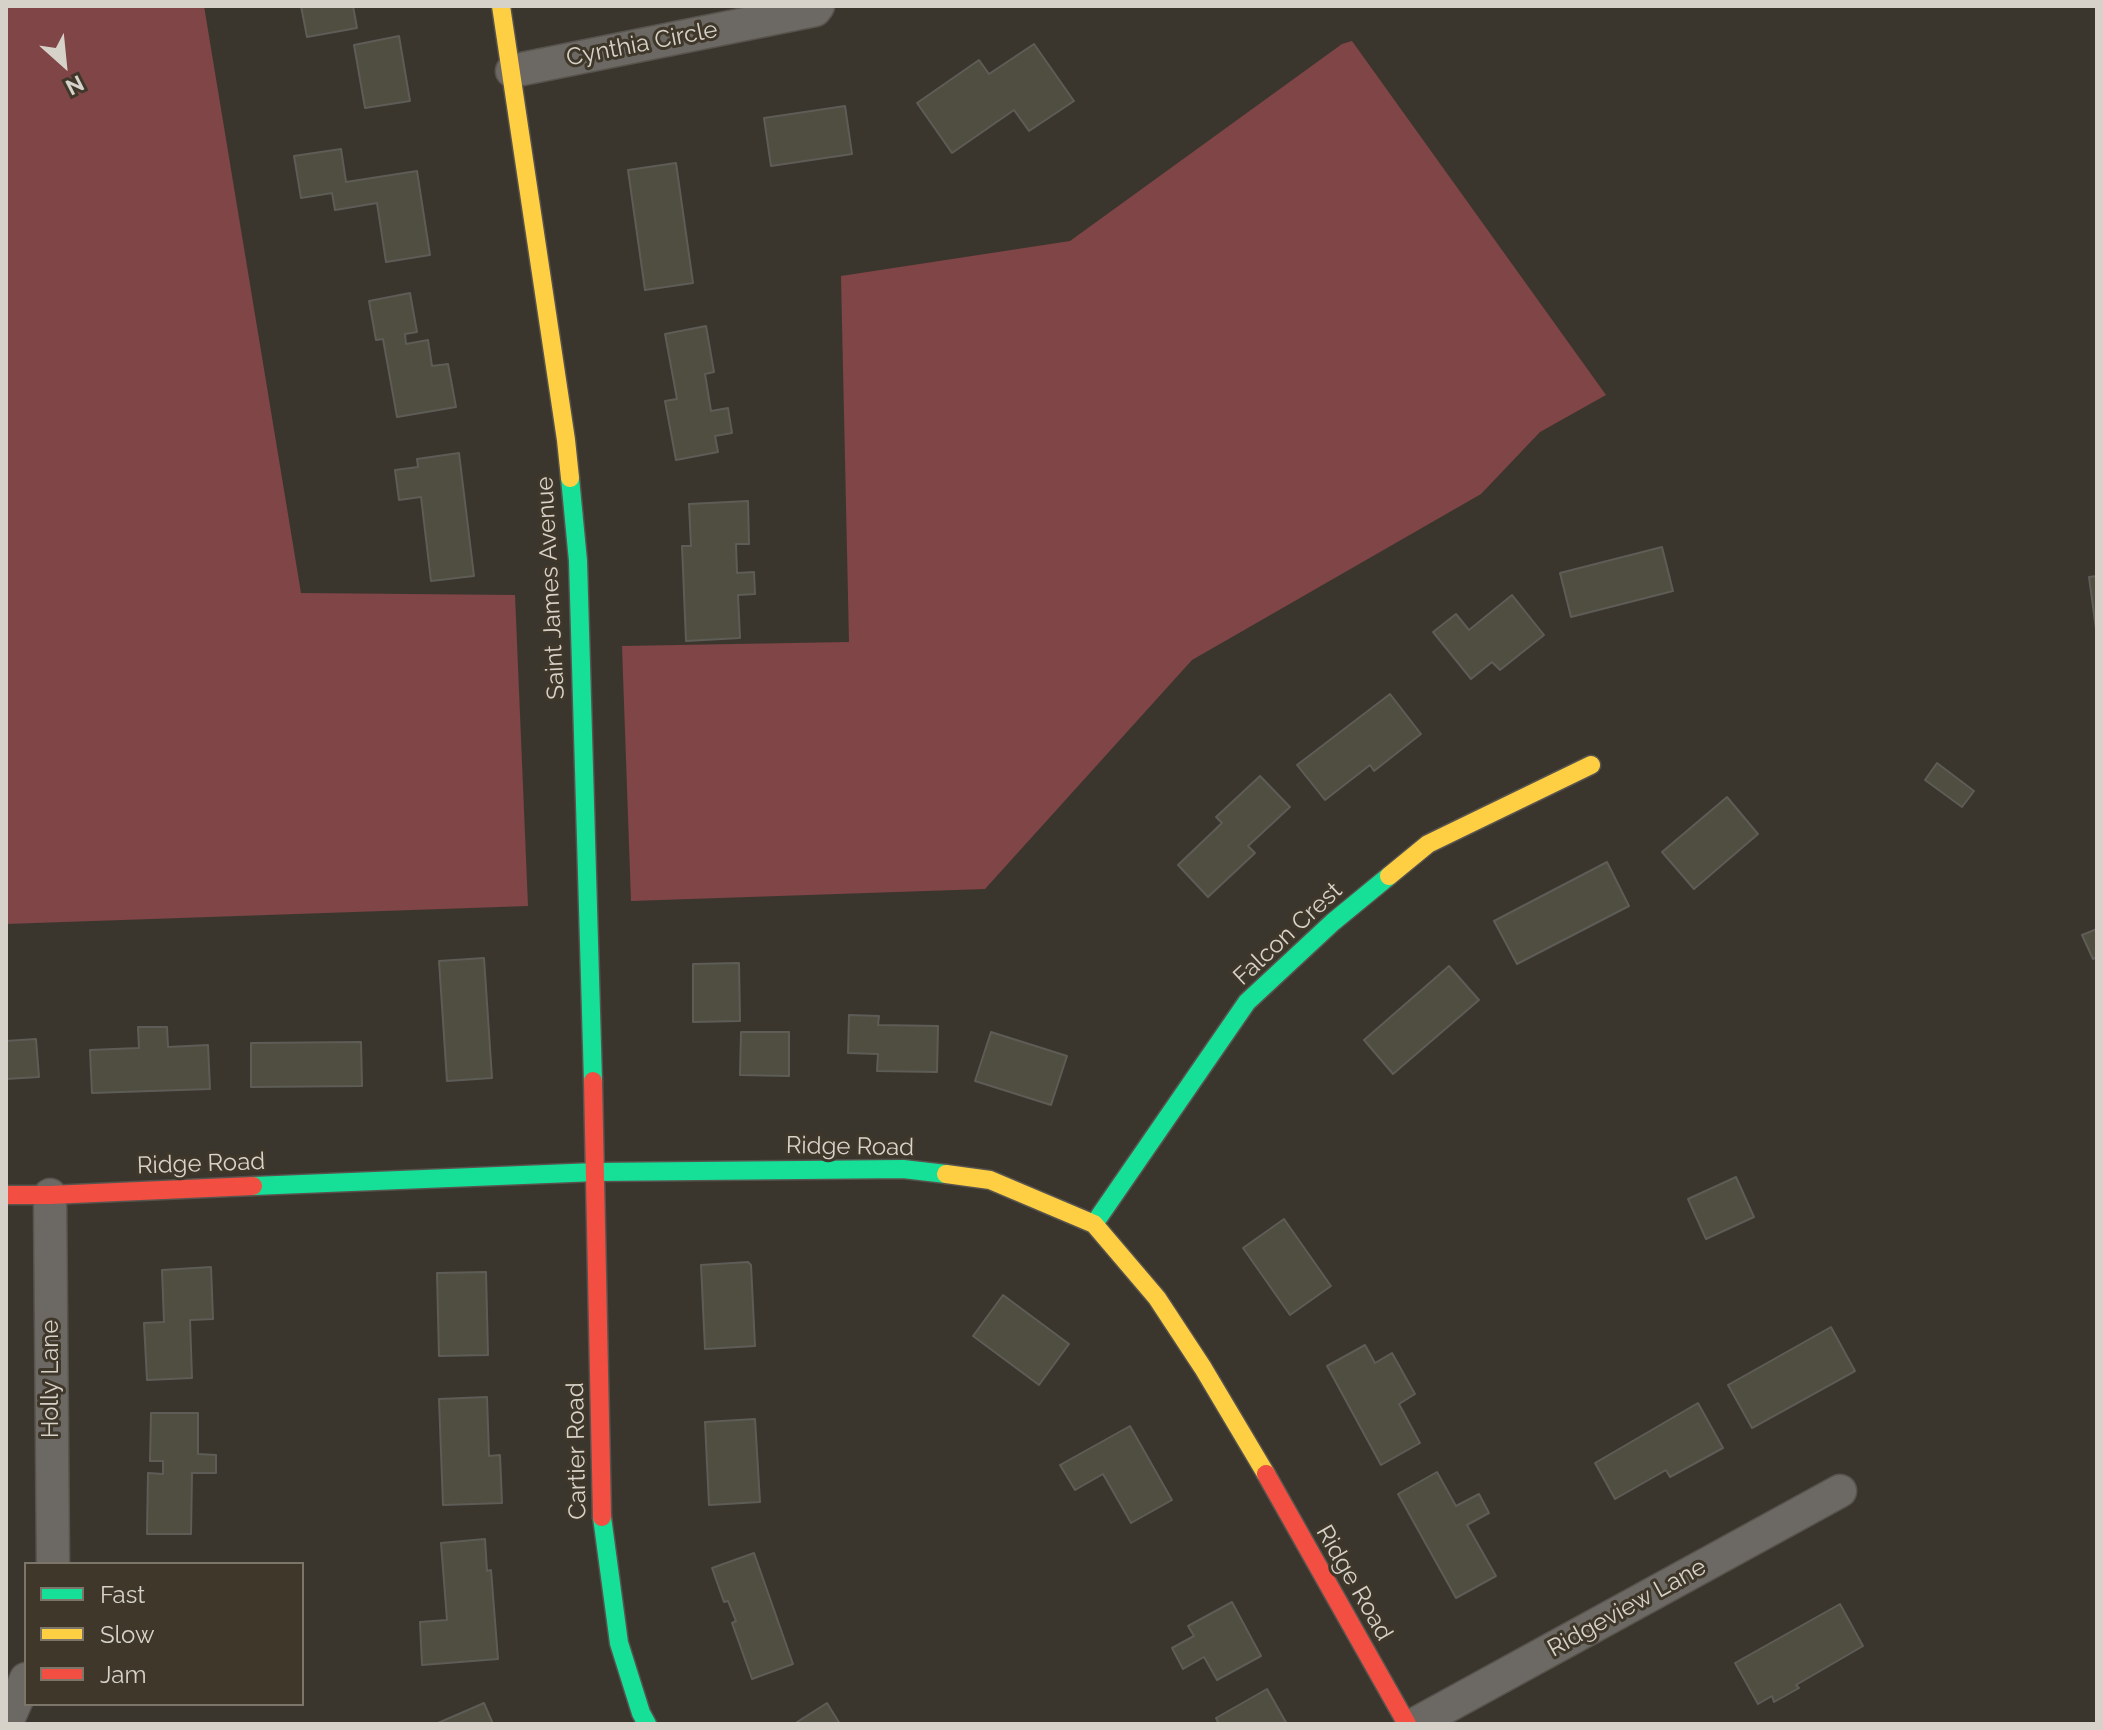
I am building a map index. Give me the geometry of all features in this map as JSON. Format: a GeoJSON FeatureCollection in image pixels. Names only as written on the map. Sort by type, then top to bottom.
{"type":"FeatureCollection","features":[{"type":"Feature","properties":{"kind":"street","name":"Saint James Avenue"},"geometry":{"type":"LineString","coordinates":[[501,6],[566,440],[578,561],[596,1172]]}},
{"type":"Feature","properties":{"kind":"street","name":"Cynthia Circle"},"geometry":{"type":"LineString","coordinates":[[512,71],[815,10],[818,6]]}},
{"type":"Feature","properties":{"kind":"street","name":"Falcon Crest"},"geometry":{"type":"LineString","coordinates":[[1094,1224],[1247,1002],[1333,922],[1428,844],[1591,765]]}},
{"type":"Feature","properties":{"kind":"street","name":"Ridge Road"},"geometry":{"type":"LineString","coordinates":[[6,1195],[596,1172],[903,1169],[990,1180],[1094,1224],[1157,1298],[1258,1461],[1407,1724]]}},
{"type":"Feature","properties":{"kind":"street","name":"Cartier Road"},"geometry":{"type":"LineString","coordinates":[[596,1172],[602,1527],[619,1643],[647,1724]]}},
{"type":"Feature","properties":{"kind":"street","name":"Holly Lane"},"geometry":{"type":"LineString","coordinates":[[50,1195],[53,1562]]}},
{"type":"Feature","properties":{"kind":"street","name":"Ridgeview Lane"},"geometry":{"type":"LineString","coordinates":[[1415,1724],[1840,1491]]}},
{"type":"Feature","properties":{"kind":"street"},"geometry":{"type":"LineString","coordinates":[[6,1724],[24,1684]]}},
{"type":"Feature","properties":{"kind":"shaded area"},"geometry":{"type":"Polygon","coordinates":[[[6,6],[204,6],[301,593],[515,595],[528,906],[6,924],[6,6]]]}},
{"type":"Feature","properties":{"kind":"shaded area"},"geometry":{"type":"Polygon","coordinates":[[[1352,41],[1606,395],[1540,432],[1481,494],[1192,660],[985,889],[631,901],[622,646],[849,642],[841,276],[1070,241],[1342,44],[1352,41]]]}},
{"type":"Feature","properties":{"kind":"building"},"geometry":{"type":"Polygon","coordinates":[[[301,6],[353,6],[357,28],[307,37],[301,6]]]}},
{"type":"Feature","properties":{"kind":"building"},"geometry":{"type":"Polygon","coordinates":[[[399,36],[410,101],[365,108],[354,45],[399,36]]]}},
{"type":"Feature","properties":{"kind":"building"},"geometry":{"type":"Polygon","coordinates":[[[1034,44],[1074,101],[1029,131],[1014,110],[952,153],[917,103],[979,60],[989,74],[1034,44]]]}},
{"type":"Feature","properties":{"kind":"building"},"geometry":{"type":"Polygon","coordinates":[[[845,106],[852,154],[771,166],[764,118],[845,106]]]}},
{"type":"Feature","properties":{"kind":"building"},"geometry":{"type":"Polygon","coordinates":[[[341,149],[346,182],[417,171],[430,255],[386,262],[377,203],[335,210],[332,193],[301,198],[294,156],[341,149]]]}},
{"type":"Feature","properties":{"kind":"building"},"geometry":{"type":"Polygon","coordinates":[[[676,163],[693,283],[645,290],[628,170],[676,163]]]}},
{"type":"Feature","properties":{"kind":"building"},"geometry":{"type":"Polygon","coordinates":[[[410,293],[417,332],[405,334],[406,344],[428,340],[432,366],[448,364],[456,407],[397,417],[383,339],[376,340],[369,301],[410,293]]]}},
{"type":"Feature","properties":{"kind":"building"},"geometry":{"type":"Polygon","coordinates":[[[706,326],[714,372],[705,374],[711,411],[728,408],[732,433],[715,436],[718,452],[676,460],[665,401],[677,399],[665,334],[706,326]]]}},
{"type":"Feature","properties":{"kind":"building"},"geometry":{"type":"Polygon","coordinates":[[[459,453],[474,576],[431,581],[421,497],[399,500],[395,470],[418,467],[417,459],[459,453]]]}},
{"type":"Feature","properties":{"kind":"building"},"geometry":{"type":"Polygon","coordinates":[[[748,501],[749,544],[736,544],[737,573],[754,572],[755,594],[738,595],[740,638],[686,641],[682,546],[691,546],[689,504],[748,501]]]}},
{"type":"Feature","properties":{"kind":"building"},"geometry":{"type":"Polygon","coordinates":[[[1662,547],[1673,591],[1571,617],[1560,573],[1662,547]]]}},
{"type":"Feature","properties":{"kind":"building"},"geometry":{"type":"Polygon","coordinates":[[[2097,576],[2097,636],[2089,577],[2097,576]]]}},
{"type":"Feature","properties":{"kind":"building"},"geometry":{"type":"Polygon","coordinates":[[[1512,595],[1544,635],[1500,670],[1492,662],[1471,679],[1433,632],[1456,614],[1469,630],[1512,595]]]}},
{"type":"Feature","properties":{"kind":"building"},"geometry":{"type":"Polygon","coordinates":[[[1390,694],[1421,734],[1374,771],[1370,765],[1325,800],[1297,765],[1390,694]]]}},
{"type":"Feature","properties":{"kind":"building"},"geometry":{"type":"Polygon","coordinates":[[[1937,763],[1974,791],[1962,807],[1925,780],[1937,763]]]}},
{"type":"Feature","properties":{"kind":"building"},"geometry":{"type":"Polygon","coordinates":[[[1260,776],[1290,807],[1248,846],[1255,853],[1208,897],[1178,865],[1222,823],[1216,817],[1260,776]]]}},
{"type":"Feature","properties":{"kind":"building"},"geometry":{"type":"Polygon","coordinates":[[[1727,797],[1758,834],[1694,889],[1662,852],[1727,797]]]}},
{"type":"Feature","properties":{"kind":"building"},"geometry":{"type":"Polygon","coordinates":[[[1607,862],[1629,906],[1517,964],[1494,921],[1607,862]]]}},
{"type":"Feature","properties":{"kind":"building"},"geometry":{"type":"Polygon","coordinates":[[[2097,929],[2097,957],[2093,959],[2082,935],[2097,929]]]}},
{"type":"Feature","properties":{"kind":"building"},"geometry":{"type":"Polygon","coordinates":[[[484,958],[492,1078],[447,1081],[439,961],[484,958]]]}},
{"type":"Feature","properties":{"kind":"building"},"geometry":{"type":"Polygon","coordinates":[[[739,963],[740,1021],[693,1022],[693,964],[739,963]]]}},
{"type":"Feature","properties":{"kind":"building"},"geometry":{"type":"Polygon","coordinates":[[[1449,966],[1479,1000],[1393,1074],[1364,1040],[1449,966]]]}},
{"type":"Feature","properties":{"kind":"building"},"geometry":{"type":"Polygon","coordinates":[[[849,1015],[879,1016],[878,1025],[938,1026],[937,1072],[877,1071],[878,1054],[848,1053],[849,1015]]]}},
{"type":"Feature","properties":{"kind":"building"},"geometry":{"type":"Polygon","coordinates":[[[138,1027],[167,1027],[168,1047],[208,1045],[210,1089],[92,1093],[90,1050],[139,1048],[138,1027]]]}},
{"type":"Feature","properties":{"kind":"building"},"geometry":{"type":"Polygon","coordinates":[[[741,1032],[789,1032],[789,1076],[740,1075],[741,1032]]]}},
{"type":"Feature","properties":{"kind":"building"},"geometry":{"type":"Polygon","coordinates":[[[991,1032],[1067,1056],[1051,1105],[975,1081],[991,1032]]]}},
{"type":"Feature","properties":{"kind":"building"},"geometry":{"type":"Polygon","coordinates":[[[36,1039],[39,1077],[6,1079],[6,1041],[36,1039]]]}},
{"type":"Feature","properties":{"kind":"building"},"geometry":{"type":"Polygon","coordinates":[[[361,1042],[362,1086],[251,1087],[251,1043],[361,1042]]]}},
{"type":"Feature","properties":{"kind":"building"},"geometry":{"type":"Polygon","coordinates":[[[1736,1177],[1754,1217],[1706,1239],[1688,1199],[1736,1177]]]}},
{"type":"Feature","properties":{"kind":"building"},"geometry":{"type":"Polygon","coordinates":[[[1284,1219],[1331,1286],[1290,1315],[1243,1248],[1284,1219]]]}},
{"type":"Feature","properties":{"kind":"building"},"geometry":{"type":"Polygon","coordinates":[[[748,1262],[751,1265],[755,1346],[705,1349],[701,1265],[748,1262]]]}},
{"type":"Feature","properties":{"kind":"building"},"geometry":{"type":"Polygon","coordinates":[[[211,1267],[213,1319],[190,1320],[192,1378],[147,1380],[144,1323],[164,1322],[162,1270],[211,1267]]]}},
{"type":"Feature","properties":{"kind":"building"},"geometry":{"type":"Polygon","coordinates":[[[486,1272],[488,1355],[439,1356],[437,1273],[486,1272]]]}},
{"type":"Feature","properties":{"kind":"building"},"geometry":{"type":"Polygon","coordinates":[[[1003,1295],[1069,1344],[1039,1385],[973,1336],[1003,1295]]]}},
{"type":"Feature","properties":{"kind":"building"},"geometry":{"type":"Polygon","coordinates":[[[1831,1327],[1855,1371],[1752,1428],[1728,1385],[1831,1327]]]}},
{"type":"Feature","properties":{"kind":"building"},"geometry":{"type":"Polygon","coordinates":[[[1365,1345],[1375,1363],[1392,1353],[1415,1394],[1399,1404],[1420,1443],[1381,1465],[1327,1366],[1365,1345]]]}},
{"type":"Feature","properties":{"kind":"building"},"geometry":{"type":"Polygon","coordinates":[[[487,1397],[489,1456],[500,1455],[502,1503],[443,1505],[439,1399],[487,1397]]]}},
{"type":"Feature","properties":{"kind":"building"},"geometry":{"type":"Polygon","coordinates":[[[1698,1403],[1723,1448],[1670,1477],[1666,1470],[1615,1499],[1595,1463],[1698,1403]]]}},
{"type":"Feature","properties":{"kind":"building"},"geometry":{"type":"Polygon","coordinates":[[[151,1413],[198,1413],[198,1454],[216,1455],[216,1473],[192,1473],[191,1534],[147,1534],[148,1473],[163,1474],[163,1461],[150,1461],[151,1413]]]}},
{"type":"Feature","properties":{"kind":"building"},"geometry":{"type":"Polygon","coordinates":[[[755,1419],[760,1502],[709,1505],[705,1422],[755,1419]]]}},
{"type":"Feature","properties":{"kind":"building"},"geometry":{"type":"Polygon","coordinates":[[[1130,1426],[1172,1500],[1131,1523],[1103,1474],[1075,1490],[1060,1465],[1130,1426]]]}},
{"type":"Feature","properties":{"kind":"building"},"geometry":{"type":"Polygon","coordinates":[[[1437,1472],[1456,1506],[1479,1494],[1489,1513],[1467,1525],[1496,1576],[1456,1598],[1398,1494],[1437,1472]]]}},
{"type":"Feature","properties":{"kind":"building"},"geometry":{"type":"Polygon","coordinates":[[[485,1539],[487,1571],[491,1570],[498,1659],[422,1665],[420,1622],[447,1620],[441,1543],[485,1539]]]}},
{"type":"Feature","properties":{"kind":"building"},"geometry":{"type":"Polygon","coordinates":[[[754,1553],[793,1664],[752,1679],[732,1623],[736,1621],[728,1601],[724,1602],[712,1568],[754,1553]]]}},
{"type":"Feature","properties":{"kind":"building"},"geometry":{"type":"Polygon","coordinates":[[[1232,1602],[1261,1656],[1217,1680],[1204,1657],[1183,1669],[1172,1648],[1194,1636],[1188,1626],[1232,1602]]]}},
{"type":"Feature","properties":{"kind":"building"},"geometry":{"type":"Polygon","coordinates":[[[1840,1604],[1863,1646],[1796,1685],[1799,1688],[1774,1702],[1772,1696],[1758,1704],[1735,1663],[1840,1604]]]}},
{"type":"Feature","properties":{"kind":"building"},"geometry":{"type":"Polygon","coordinates":[[[1267,1689],[1287,1724],[1219,1724],[1216,1718],[1267,1689]]]}},
{"type":"Feature","properties":{"kind":"building"},"geometry":{"type":"Polygon","coordinates":[[[484,1703],[493,1724],[438,1724],[438,1723],[484,1703]]]}},
{"type":"Feature","properties":{"kind":"building"},"geometry":{"type":"Polygon","coordinates":[[[827,1703],[840,1724],[794,1724],[827,1703]]]}},
{"type":"Feature","properties":{"kind":"traffic: fast"},"geometry":{"type":"LineString","coordinates":[[570,478],[578,561],[593,1081]]}},
{"type":"Feature","properties":{"kind":"traffic: fast"},"geometry":{"type":"LineString","coordinates":[[1094,1224],[1247,1002],[1333,922],[1389,876]]}},
{"type":"Feature","properties":{"kind":"traffic: fast"},"geometry":{"type":"LineString","coordinates":[[253,1186],[596,1172],[903,1169],[946,1174]]}},
{"type":"Feature","properties":{"kind":"traffic: fast"},"geometry":{"type":"LineString","coordinates":[[602,1517],[619,1643],[647,1724]]}},
{"type":"Feature","properties":{"kind":"traffic: slow"},"geometry":{"type":"LineString","coordinates":[[501,6],[570,478]]}},
{"type":"Feature","properties":{"kind":"traffic: slow"},"geometry":{"type":"LineString","coordinates":[[1389,876],[1428,844],[1591,765]]}},
{"type":"Feature","properties":{"kind":"traffic: slow"},"geometry":{"type":"LineString","coordinates":[[946,1174],[990,1180],[1094,1224],[1157,1298],[1266,1474]]}},
{"type":"Feature","properties":{"kind":"traffic: jam"},"geometry":{"type":"LineString","coordinates":[[593,1081],[602,1517]]}},
{"type":"Feature","properties":{"kind":"traffic: jam"},"geometry":{"type":"LineString","coordinates":[[6,1195],[253,1186]]}},
{"type":"Feature","properties":{"kind":"traffic: jam"},"geometry":{"type":"LineString","coordinates":[[1266,1474],[1407,1724]]}}]}
